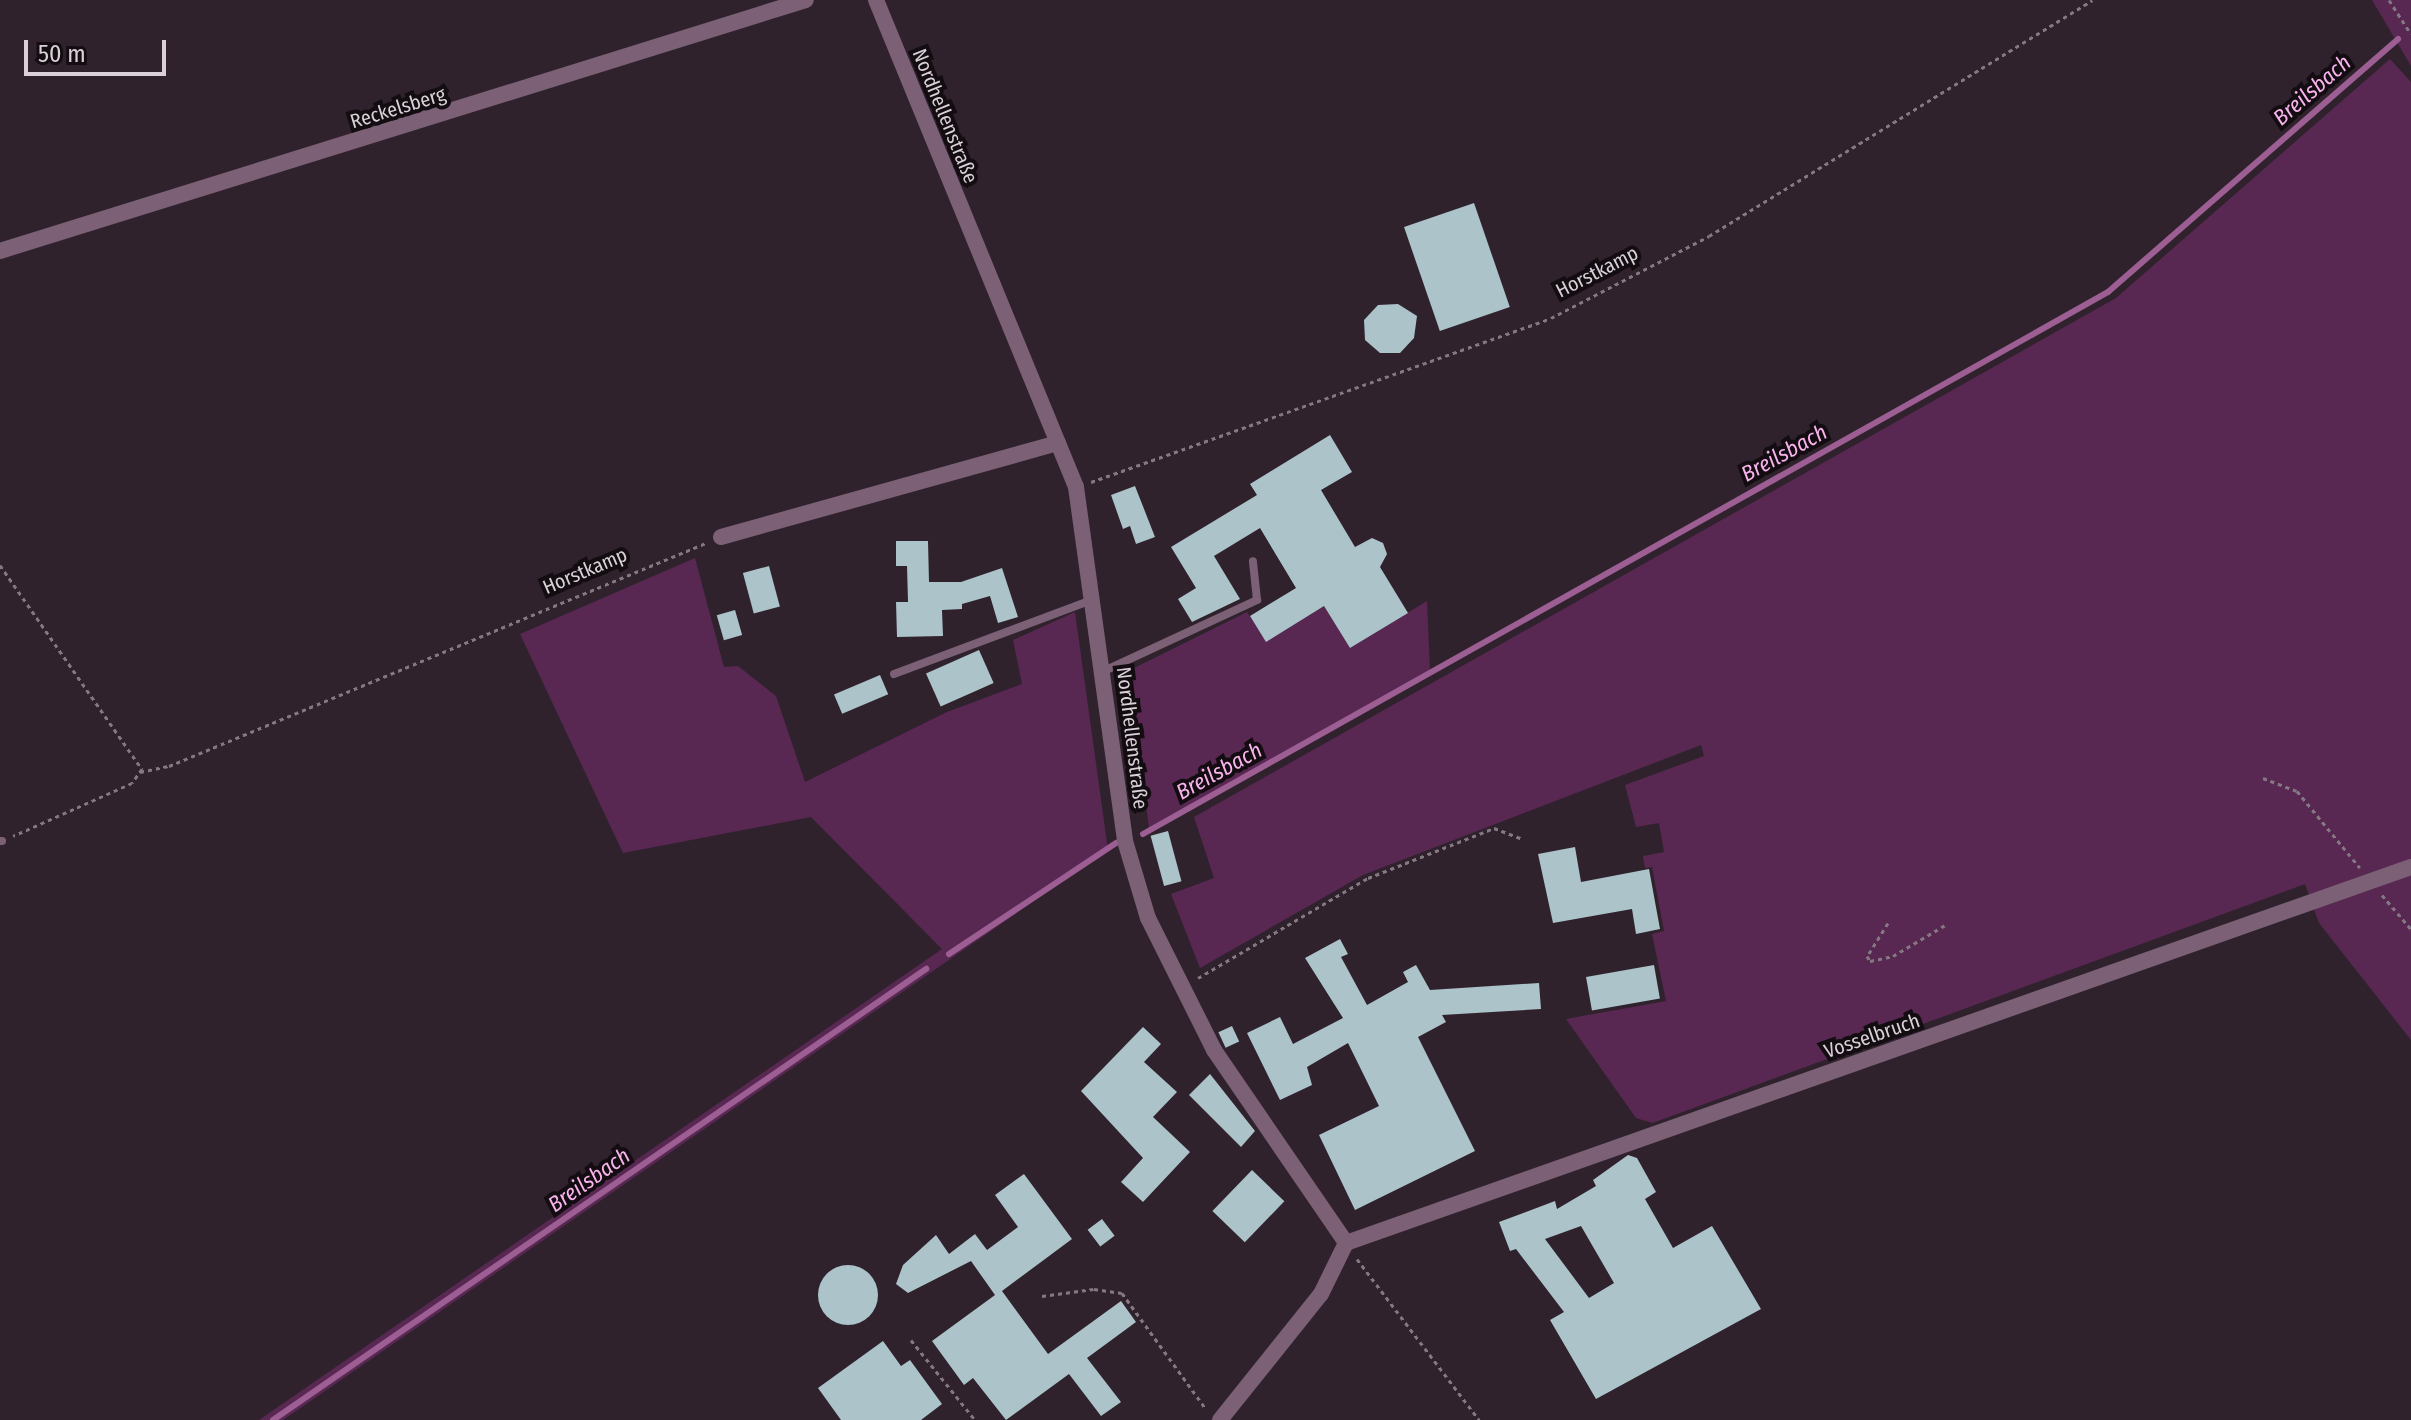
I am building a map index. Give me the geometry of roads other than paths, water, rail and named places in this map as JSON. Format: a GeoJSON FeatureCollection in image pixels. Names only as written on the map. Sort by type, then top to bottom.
{"type":"FeatureCollection","features":[{"type":"Feature","properties":{"kind":"street","name":"Reckelsberg"},"geometry":{"type":"LineString","coordinates":[[0,251],[806,0]]}},
{"type":"Feature","properties":{"kind":"street","name":"Nordhellenstraße"},"geometry":{"type":"LineString","coordinates":[[876,0],[1076,487],[1104,671],[1125,841],[1148,918],[1214,1050],[1346,1243]]}},
{"type":"Feature","properties":{"kind":"street"},"geometry":{"type":"LineString","coordinates":[[721,537],[1058,443]]}},
{"type":"Feature","properties":{"kind":"street","name":"Vosselbruch"},"geometry":{"type":"LineString","coordinates":[[1346,1243],[2411,867]]}},
{"type":"Feature","properties":{"kind":"street"},"geometry":{"type":"LineString","coordinates":[[1215,1416],[1321,1294],[1346,1243]]}},
{"type":"Feature","properties":{"kind":"lane"},"geometry":{"type":"LineString","coordinates":[[1104,671],[1141,659],[1257,600],[1253,561]]}},
{"type":"Feature","properties":{"kind":"lane"},"geometry":{"type":"LineString","coordinates":[[894,674],[1093,599]]}},
{"type":"Feature","properties":{"kind":"waterway","name":"Breilsbach"},"geometry":{"type":"LineString","coordinates":[[1143,834],[2108,292],[2398,39]]}},
{"type":"Feature","properties":{"kind":"waterway","name":"Breilsbach"},"geometry":{"type":"LineString","coordinates":[[949,954],[1116,843]]}},
{"type":"Feature","properties":{"kind":"waterway","name":"Breilsbach"},"geometry":{"type":"LineString","coordinates":[[273,1420],[926,969]]}}]}
